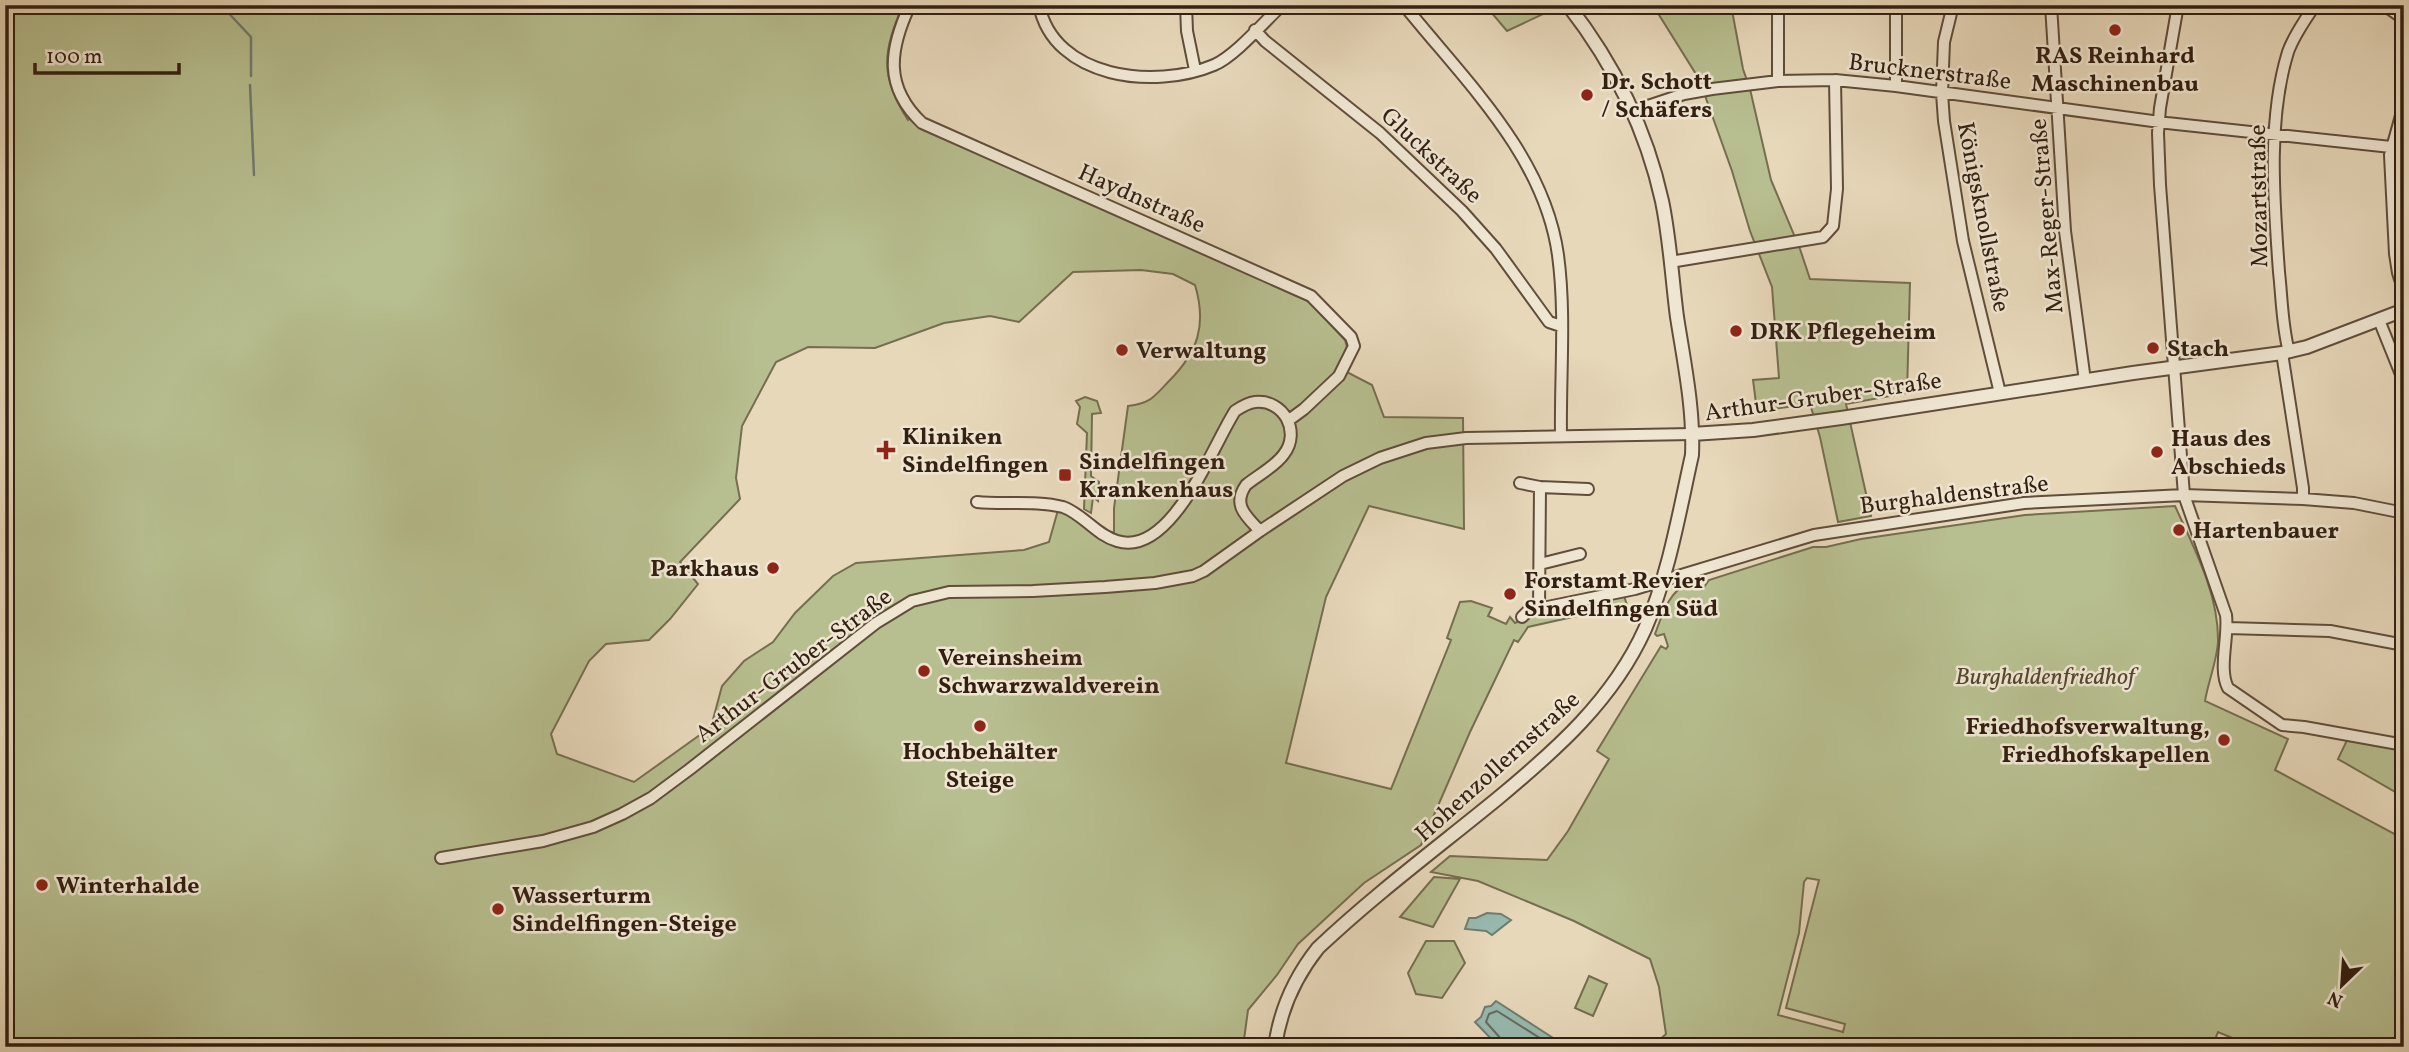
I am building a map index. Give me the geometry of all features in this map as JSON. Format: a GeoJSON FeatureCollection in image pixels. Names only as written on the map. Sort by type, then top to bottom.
{"type":"FeatureCollection","features":[{"type":"Feature","properties":{"kind":"street","name":"Haydnstraße"},"geometry":{"type":"LineString","coordinates":[[910,5],[899,35],[892,71],[906,106],[922,123],[1311,296],[1351,337],[1354,346],[1339,376],[1289,420]]}},
{"type":"Feature","properties":{"kind":"street"},"geometry":{"type":"LineString","coordinates":[[1040,5],[1049,31],[1062,48],[1094,67],[1135,77],[1195,70],[1217,63],[1282,5]]}},
{"type":"Feature","properties":{"kind":"street"},"geometry":{"type":"LineString","coordinates":[[1186,5],[1187,31],[1195,70]]}},
{"type":"Feature","properties":{"kind":"street"},"geometry":{"type":"LineString","coordinates":[[1404,5],[1502,126],[1526,162],[1550,218],[1558,257],[1561,436]]}},
{"type":"Feature","properties":{"kind":"street","name":"Hohenzollernstraße"},"geometry":{"type":"LineString","coordinates":[[1275,1047],[1278,1029],[1293,986],[1318,948],[1516,783],[1569,736],[1601,702],[1644,631],[1663,579],[1692,455],[1692,434],[1662,202],[1633,111],[1610,65],[1568,5]]}},
{"type":"Feature","properties":{"kind":"street"},"geometry":{"type":"LineString","coordinates":[[1778,5],[1779,81]]}},
{"type":"Feature","properties":{"kind":"street"},"geometry":{"type":"LineString","coordinates":[[1896,5],[1896,86]]}},
{"type":"Feature","properties":{"kind":"street","name":"Königsknollstraße"},"geometry":{"type":"LineString","coordinates":[[1953,5],[1944,42],[1944,121],[1963,241],[2000,393]]}},
{"type":"Feature","properties":{"kind":"street","name":"Max-Reger-Straße"},"geometry":{"type":"LineString","coordinates":[[2051,5],[2065,231],[2085,380]]}},
{"type":"Feature","properties":{"kind":"street"},"geometry":{"type":"LineString","coordinates":[[2178,5],[2159,122],[2160,185],[2184,495],[2214,576],[2228,628],[2225,684],[2282,725],[2404,745]]}},
{"type":"Feature","properties":{"kind":"street","name":"Mozartstraße"},"geometry":{"type":"LineString","coordinates":[[2303,499],[2285,352],[2277,246],[2274,134],[2288,55],[2300,27],[2315,5]]}},
{"type":"Feature","properties":{"kind":"street"},"geometry":{"type":"LineString","coordinates":[[2384,5],[2404,19]]}},
{"type":"Feature","properties":{"kind":"street","name":"Gluckstraße"},"geometry":{"type":"LineString","coordinates":[[1255,30],[1414,164],[1496,249],[1549,322],[1561,326]]}},
{"type":"Feature","properties":{"kind":"street"},"geometry":{"type":"LineString","coordinates":[[1670,261],[1823,237],[1829,232],[1833,226],[1837,189],[1835,80]]}},
{"type":"Feature","properties":{"kind":"street","name":"Brucknerstraße"},"geometry":{"type":"LineString","coordinates":[[1633,111],[1684,94],[1779,81],[1835,80],[2159,122],[2391,147]]}},
{"type":"Feature","properties":{"kind":"street"},"geometry":{"type":"LineString","coordinates":[[2404,105],[2391,147],[2395,254],[2404,291]]}},
{"type":"Feature","properties":{"kind":"street","name":"Arthur-Gruber-Straße"},"geometry":{"type":"LineString","coordinates":[[441,859],[543,841],[593,827],[631,809],[651,798],[690,769],[876,623],[912,601],[948,592],[1033,592],[1179,579],[1205,571],[1260,530],[1343,475],[1401,450],[1426,443],[1466,438],[1729,432],[1824,421],[2285,352],[2404,310]]}},
{"type":"Feature","properties":{"kind":"street"},"geometry":{"type":"LineString","coordinates":[[2379,320],[2404,382]]}},
{"type":"Feature","properties":{"kind":"street"},"geometry":{"type":"LineString","coordinates":[[977,502],[1055,506],[1069,510],[1120,542],[1143,541],[1156,534],[1176,513],[1235,411],[1251,402],[1264,402],[1281,410],[1289,420],[1291,437],[1284,454],[1246,485],[1239,499],[1244,514],[1260,530]]}},
{"type":"Feature","properties":{"kind":"street"},"geometry":{"type":"LineString","coordinates":[[1520,484],[1588,489]]}},
{"type":"Feature","properties":{"kind":"street"},"geometry":{"type":"LineString","coordinates":[[1539,608],[1540,487]]}},
{"type":"Feature","properties":{"kind":"street","name":"Burghaldenstraße"},"geometry":{"type":"LineString","coordinates":[[1522,617],[1528,611],[1635,589],[1815,535],[2024,503],[2184,495],[2354,503],[2404,513]]}},
{"type":"Feature","properties":{"kind":"street"},"geometry":{"type":"LineString","coordinates":[[1540,564],[1580,554]]}},
{"type":"Feature","properties":{"kind":"street"},"geometry":{"type":"LineString","coordinates":[[2228,628],[2330,631],[2404,645]]}},
{"type":"Feature","properties":{"kind":"green space"},"geometry":{"type":"Polygon","coordinates":[[[5,5],[903,5],[891,36],[887,63],[892,90],[908,120],[910,118],[931,133],[1149,226],[1307,299],[1345,340],[1347,347],[1339,368],[1372,385],[1384,417],[1463,418],[1464,529],[1369,506],[1326,597],[1286,763],[1391,789],[1451,640],[1447,638],[1460,602],[1471,601],[1492,608],[1488,616],[1506,624],[1510,617],[1515,623],[1536,614],[1624,596],[1627,605],[1528,627],[1518,642],[1514,640],[1421,845],[1364,883],[1298,944],[1248,1010],[1243,1047],[5,1047],[5,5]],[[1141,270],[1073,272],[1019,322],[990,316],[944,323],[875,348],[808,347],[776,362],[742,426],[736,478],[740,499],[680,562],[698,584],[649,640],[606,644],[589,661],[551,734],[557,754],[634,782],[711,727],[722,686],[744,661],[773,642],[795,613],[833,576],[856,563],[1024,550],[1049,542],[1058,510],[1071,516],[1097,536],[1114,532],[1114,508],[1128,406],[1147,401],[1179,370],[1193,348],[1200,325],[1199,299],[1195,285],[1173,274],[1141,270]]]}},
{"type":"Feature","properties":{"kind":"green space"},"geometry":{"type":"Polygon","coordinates":[[[1485,5],[1556,5],[1558,7],[1507,31],[1485,5]]]}},
{"type":"Feature","properties":{"kind":"green space"},"geometry":{"type":"Polygon","coordinates":[[[1665,5],[1731,5],[1743,69],[1771,180],[1810,279],[1910,283],[1907,393],[1846,404],[1871,516],[1838,522],[1820,437],[1810,404],[1757,411],[1753,380],[1779,378],[1772,287],[1750,231],[1699,79],[1656,10],[1665,5]]]}},
{"type":"Feature","properties":{"kind":"green space"},"geometry":{"type":"Polygon","coordinates":[[[1085,397],[1097,401],[1101,413],[1092,414],[1091,476],[1099,482],[1098,501],[1093,497],[1091,513],[1084,509],[1087,433],[1077,424],[1080,407],[1076,401],[1085,397]]]}},
{"type":"Feature","properties":{"kind":"green space","name":"Burghaldenfriedhof"},"geometry":{"type":"Polygon","coordinates":[[[2175,506],[2204,572],[2217,624],[2217,649],[2205,701],[2288,739],[2275,770],[2404,839],[2404,1047],[2254,1047],[2218,1032],[2213,1045],[2229,1047],[1652,1047],[1666,1034],[1659,987],[1650,959],[1574,921],[1478,881],[1431,872],[1450,856],[1547,860],[1568,831],[1609,759],[1597,751],[1661,646],[1666,649],[1668,646],[1664,634],[1655,634],[1671,598],[1689,582],[1702,590],[1709,580],[1813,547],[2025,515],[2175,506]],[[1807,878],[1804,882],[1799,933],[1778,1015],[1843,1032],[1845,1024],[1786,1008],[1819,880],[1807,878]]]}},
{"type":"Feature","properties":{"kind":"green space"},"geometry":{"type":"Polygon","coordinates":[[[2348,738],[2404,748],[2404,797],[2338,759],[2348,738]]]}},
{"type":"Feature","properties":{"kind":"green space"},"geometry":{"type":"Polygon","coordinates":[[[1434,877],[1460,879],[1433,927],[1400,917],[1434,877]]]}},
{"type":"Feature","properties":{"kind":"green space"},"geometry":{"type":"Polygon","coordinates":[[[1426,941],[1454,941],[1465,963],[1442,998],[1416,994],[1408,973],[1426,941]]]}},
{"type":"Feature","properties":{"kind":"green space"},"geometry":{"type":"Polygon","coordinates":[[[1589,976],[1607,984],[1593,1016],[1575,1008],[1589,976]]]}},
{"type":"Feature","properties":{"kind":"water"},"geometry":{"type":"Polygon","coordinates":[[[1487,913],[1501,914],[1511,920],[1492,935],[1486,931],[1465,929],[1469,918],[1487,913]]]}},
{"type":"Feature","properties":{"kind":"water"},"geometry":{"type":"Polygon","coordinates":[[[1496,1001],[1567,1047],[1499,1047],[1475,1022],[1481,1017],[1485,1007],[1496,1001]]]}},
{"type":"Feature","properties":{"kind":"waterway"},"geometry":{"type":"LineString","coordinates":[[221,5],[251,37],[251,76]]}},
{"type":"Feature","properties":{"kind":"waterway"},"geometry":{"type":"LineString","coordinates":[[250,85],[254,175]]}},
{"type":"Feature","properties":{"kind":"place","name":"RAS Reinhard Maschinenbau"},"geometry":{"type":"Point","coordinates":[2115,30]}},
{"type":"Feature","properties":{"kind":"place","name":"Dr. Schott / Schäfers"},"geometry":{"type":"Point","coordinates":[1587,95]}},
{"type":"Feature","properties":{"kind":"place","name":"DRK Pflegeheim"},"geometry":{"type":"Point","coordinates":[1736,331]}},
{"type":"Feature","properties":{"kind":"place","name":"Stach"},"geometry":{"type":"Point","coordinates":[2153,348]}},
{"type":"Feature","properties":{"kind":"place","name":"Verwaltung"},"geometry":{"type":"Point","coordinates":[1122,350]}},
{"type":"Feature","properties":{"kind":"place","name":"Kliniken Sindelfingen"},"geometry":{"type":"Point","coordinates":[886,450]}},
{"type":"Feature","properties":{"kind":"place","name":"Haus des Abschieds"},"geometry":{"type":"Point","coordinates":[2157,452]}},
{"type":"Feature","properties":{"kind":"place","name":"Sindelfingen Krankenhaus"},"geometry":{"type":"Point","coordinates":[1065,475]}},
{"type":"Feature","properties":{"kind":"place","name":"Hartenbauer"},"geometry":{"type":"Point","coordinates":[2179,530]}},
{"type":"Feature","properties":{"kind":"place","name":"Parkhaus"},"geometry":{"type":"Point","coordinates":[773,568]}},
{"type":"Feature","properties":{"kind":"place","name":"Forstamt Revier Sindelfingen Süd"},"geometry":{"type":"Point","coordinates":[1510,594]}},
{"type":"Feature","properties":{"kind":"place","name":"Vereinsheim Schwarzwaldverein"},"geometry":{"type":"Point","coordinates":[924,671]}},
{"type":"Feature","properties":{"kind":"place","name":"Hochbehälter Steige"},"geometry":{"type":"Point","coordinates":[980,726]}},
{"type":"Feature","properties":{"kind":"place","name":"Friedhofsverwaltung, Friedhofskapellen"},"geometry":{"type":"Point","coordinates":[2224,740]}},
{"type":"Feature","properties":{"kind":"place","name":"Winterhalde"},"geometry":{"type":"Point","coordinates":[42,885]}},
{"type":"Feature","properties":{"kind":"place","name":"Wasserturm Sindelfingen-Steige"},"geometry":{"type":"Point","coordinates":[498,909]}}]}
